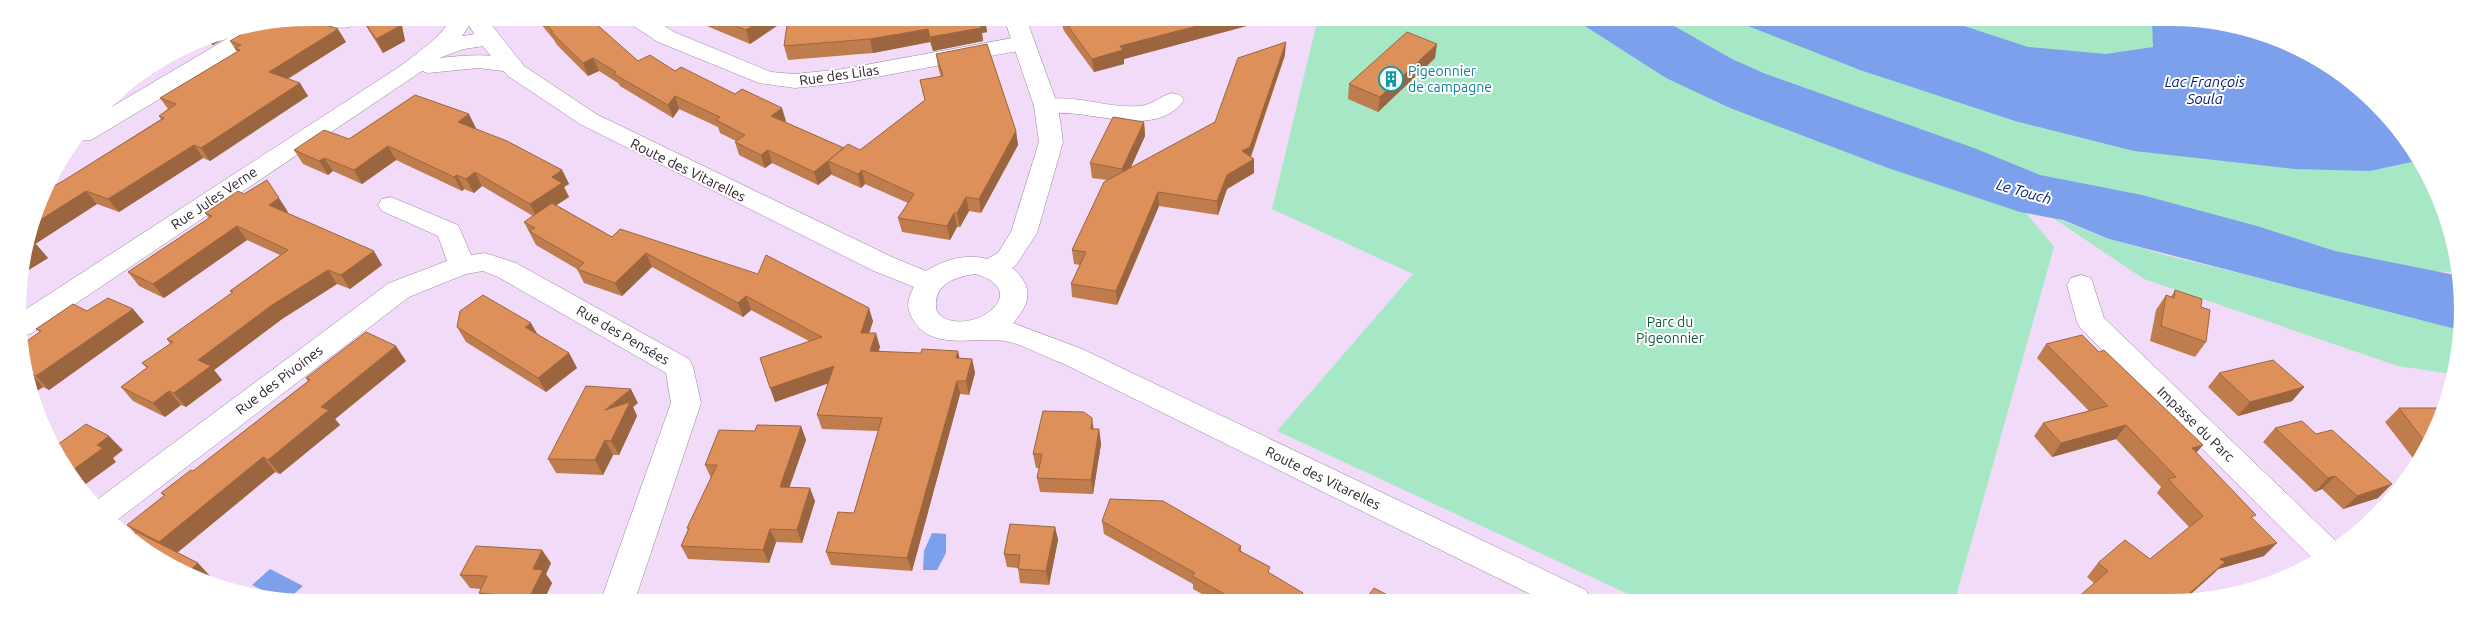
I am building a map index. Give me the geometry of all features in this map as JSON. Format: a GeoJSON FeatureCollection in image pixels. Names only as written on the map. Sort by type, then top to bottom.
{"type":"FeatureCollection","features":[{"type":"Feature","properties":{"kind":"street","name":"Rue Jules Verne"},"geometry":{"type":"LineString","coordinates":[[27,323],[407,72],[434,51],[458,26]]}},
{"type":"Feature","properties":{"kind":"street","name":"Route des Vitarelles"},"geometry":{"type":"LineString","coordinates":[[480,26],[512,65],[557,100],[622,138],[883,264],[929,283]]}},
{"type":"Feature","properties":{"kind":"street","name":"Rue des Lilas"},"geometry":{"type":"LineString","coordinates":[[649,26],[666,37],[767,78],[795,82],[842,76],[1023,43]]}},
{"type":"Feature","properties":{"kind":"street"},"geometry":{"type":"LineString","coordinates":[[993,268],[1006,259],[1024,233],[1051,142],[1046,106],[1018,26]]}},
{"type":"Feature","properties":{"kind":"street"},"geometry":{"type":"LineString","coordinates":[[92,129],[254,32]]}},
{"type":"Feature","properties":{"kind":"street","name":"Rue Jules Verne"},"geometry":{"type":"LineString","coordinates":[[434,51],[461,42],[489,39]]}},
{"type":"Feature","properties":{"kind":"street","name":"Rue Jules Verne"},"geometry":{"type":"LineString","coordinates":[[407,72],[438,64],[460,62],[512,65]]}},
{"type":"Feature","properties":{"kind":"street"},"geometry":{"type":"LineString","coordinates":[[1046,106],[1073,106],[1129,113],[1148,113],[1163,108],[1172,100]]}},
{"type":"Feature","properties":{"kind":"street"},"geometry":{"type":"LineString","coordinates":[[391,205],[449,231],[462,265]]}},
{"type":"Feature","properties":{"kind":"street","name":"Rue des Pensées"},"geometry":{"type":"LineString","coordinates":[[462,265],[485,262],[508,270],[679,367],[686,403],[629,594]]}},
{"type":"Feature","properties":{"kind":"street","name":"Rue des Pivoines"},"geometry":{"type":"LineString","coordinates":[[108,510],[399,290],[462,265]]}},
{"type":"Feature","properties":{"kind":"street"},"geometry":{"type":"LineString","coordinates":[[976,265],[993,268],[1008,277],[1015,290],[1013,304],[1002,318],[988,327],[970,332],[952,332],[937,327],[926,318],[920,307],[922,295],[929,283],[942,273],[958,267],[976,265]]}},
{"type":"Feature","properties":{"kind":"street","name":"Impasse du Parc"},"geometry":{"type":"LineString","coordinates":[[2081,285],[2091,322],[2324,549]]}},
{"type":"Feature","properties":{"kind":"street","name":"Route des Vitarelles"},"geometry":{"type":"LineString","coordinates":[[1013,304],[1072,356]]}},
{"type":"Feature","properties":{"kind":"street","name":"Route des Vitarelles"},"geometry":{"type":"LineString","coordinates":[[970,332],[1007,331],[1072,356],[1562,594]]}},
{"type":"Feature","properties":{"kind":"green space","name":"Parc du Pigeonnier"},"geometry":{"type":"Polygon","coordinates":[[[1316,26],[1628,26],[2027,214],[2054,247],[1957,594],[1628,594],[1277,431],[1413,274],[1272,209],[1316,26]]]}},
{"type":"Feature","properties":{"kind":"green space"},"geometry":{"type":"Polygon","coordinates":[[[1656,26],[2170,26],[2207,29],[2261,41],[2312,64],[2328,74],[2371,109],[2395,137],[2416,168],[2432,201],[2444,237],[2451,272],[2412,271],[2099,204],[1746,71],[1656,26]]]}},
{"type":"Feature","properties":{"kind":"green space"},"geometry":{"type":"Polygon","coordinates":[[[2050,216],[2109,239],[2169,256],[2348,300],[2453,328],[2446,373],[2398,366],[2144,279],[2050,216]]]}},
{"type":"Feature","properties":{"kind":"water","name":"Le Touch"},"geometry":{"type":"Polygon","coordinates":[[[1585,26],[1674,26],[1732,59],[1766,74],[1974,148],[2040,175],[2142,195],[2257,226],[2335,251],[2451,274],[2454,310],[2453,328],[2109,239],[2063,220],[2020,212],[1888,168],[1730,108],[1666,78],[1585,26]]]}},
{"type":"Feature","properties":{"kind":"water","name":"Lac François Soula"},"geometry":{"type":"Polygon","coordinates":[[[1748,26],[1964,26],[2028,47],[2106,54],[2153,47],[2152,26],[2189,27],[2225,32],[2261,41],[2279,48],[2328,74],[2371,109],[2395,137],[2412,162],[2370,171],[2294,169],[2134,151],[2015,121],[1860,70],[1748,26]]]}},
{"type":"Feature","properties":{"kind":"water"},"geometry":{"type":"Polygon","coordinates":[[[932,533],[946,534],[946,553],[937,570],[923,570],[924,551],[932,533]]]}},
{"type":"Feature","properties":{"kind":"water"},"geometry":{"type":"Polygon","coordinates":[[[270,569],[303,586],[295,593],[260,589],[252,585],[270,569]]]}},
{"type":"Feature","properties":{"kind":"building"},"geometry":{"type":"Polygon","coordinates":[[[329,26],[338,29],[269,72],[300,83],[201,148],[194,145],[108,199],[86,191],[41,220],[56,185],[164,118],[159,116],[176,104],[160,98],[240,50],[235,48],[241,45],[230,41],[240,35],[291,27],[329,26]]]}},
{"type":"Feature","properties":{"kind":"building"},"geometry":{"type":"Polygon","coordinates":[[[367,26],[398,26],[398,27],[376,39],[367,26]]]}},
{"type":"Feature","properties":{"kind":"building"},"geometry":{"type":"Polygon","coordinates":[[[548,26],[599,26],[638,61],[650,55],[675,71],[681,67],[735,94],[742,89],[782,108],[771,116],[844,148],[814,172],[768,150],[761,155],[735,142],[745,135],[716,120],[720,117],[675,96],[668,105],[614,74],[616,72],[593,58],[583,63],[551,32],[553,32],[548,26]]]}},
{"type":"Feature","properties":{"kind":"building"},"geometry":{"type":"Polygon","coordinates":[[[736,26],[752,26],[746,30],[736,26]]]}},
{"type":"Feature","properties":{"kind":"building"},"geometry":{"type":"Polygon","coordinates":[[[787,26],[980,26],[981,28],[930,37],[928,29],[870,39],[784,46],[787,26]]]}},
{"type":"Feature","properties":{"kind":"building"},"geometry":{"type":"Polygon","coordinates":[[[1068,26],[1197,26],[1120,46],[1123,50],[1092,59],[1068,26]]]}},
{"type":"Feature","properties":{"kind":"building"},"geometry":{"type":"Polygon","coordinates":[[[1407,32],[1437,44],[1380,97],[1349,84],[1407,32]]]}},
{"type":"Feature","properties":{"kind":"building"},"geometry":{"type":"Polygon","coordinates":[[[1286,42],[1250,147],[1242,151],[1254,159],[1227,175],[1217,201],[1158,192],[1116,291],[1071,284],[1086,252],[1072,250],[1104,182],[1215,122],[1238,58],[1286,42]]]}},
{"type":"Feature","properties":{"kind":"building"},"geometry":{"type":"Polygon","coordinates":[[[987,44],[1016,131],[979,199],[966,197],[947,226],[898,218],[914,194],[862,170],[858,174],[828,161],[848,144],[860,150],[925,100],[920,80],[943,76],[936,54],[987,44]]]}},
{"type":"Feature","properties":{"kind":"building"},"geometry":{"type":"Polygon","coordinates":[[[415,95],[469,114],[458,122],[507,141],[562,170],[552,177],[562,183],[530,204],[475,172],[466,179],[457,175],[454,177],[388,146],[354,170],[324,158],[319,161],[294,150],[324,130],[349,139],[415,95]]]}},
{"type":"Feature","properties":{"kind":"building"},"geometry":{"type":"Polygon","coordinates":[[[1113,117],[1144,122],[1122,169],[1090,163],[1113,117]]]}},
{"type":"Feature","properties":{"kind":"building"},"geometry":{"type":"Polygon","coordinates":[[[267,180],[279,198],[269,205],[374,251],[341,275],[328,270],[272,305],[198,360],[211,366],[174,393],[169,391],[153,403],[121,387],[148,367],[142,363],[173,342],[167,339],[288,250],[237,226],[153,284],[128,272],[212,216],[205,213],[238,191],[244,194],[267,180]]]}},
{"type":"Feature","properties":{"kind":"building"},"geometry":{"type":"Polygon","coordinates":[[[552,203],[612,237],[620,229],[758,274],[766,255],[869,308],[861,333],[876,333],[870,351],[921,353],[922,349],[958,351],[956,358],[972,359],[966,381],[957,381],[907,558],[826,552],[838,512],[854,513],[882,418],[817,415],[834,366],[770,388],[760,358],[822,337],[746,296],[738,303],[646,253],[615,283],[577,269],[584,263],[529,231],[535,228],[524,222],[552,203]]]}},
{"type":"Feature","properties":{"kind":"building"},"geometry":{"type":"Polygon","coordinates":[[[2175,290],[2202,299],[2201,307],[2210,310],[2206,342],[2161,326],[2166,295],[2174,298],[2175,290]]]}},
{"type":"Feature","properties":{"kind":"building"},"geometry":{"type":"Polygon","coordinates":[[[483,295],[531,323],[525,327],[569,353],[538,378],[457,327],[460,311],[483,295]]]}},
{"type":"Feature","properties":{"kind":"building"},"geometry":{"type":"Polygon","coordinates":[[[108,298],[133,309],[36,376],[34,375],[28,340],[41,331],[36,329],[73,304],[87,311],[108,298]]]}},
{"type":"Feature","properties":{"kind":"building"},"geometry":{"type":"Polygon","coordinates":[[[366,332],[396,346],[321,407],[329,410],[268,460],[263,457],[159,542],[127,525],[165,495],[161,493],[191,470],[193,471],[310,380],[306,378],[366,332]]]}},
{"type":"Feature","properties":{"kind":"building"},"geometry":{"type":"Polygon","coordinates":[[[2082,335],[2099,352],[2104,350],[2203,445],[2192,448],[2256,515],[2251,517],[2277,543],[2220,559],[2225,562],[2190,593],[2082,594],[2108,571],[2098,563],[2125,540],[2150,559],[2203,516],[2168,479],[2176,477],[2126,425],[2061,443],[2043,423],[2108,406],[2046,344],[2082,335]]]}},
{"type":"Feature","properties":{"kind":"building"},"geometry":{"type":"Polygon","coordinates":[[[2273,360],[2304,387],[2250,402],[2219,373],[2273,360]]]}},
{"type":"Feature","properties":{"kind":"building"},"geometry":{"type":"Polygon","coordinates":[[[586,386],[631,389],[605,410],[630,402],[611,441],[605,440],[595,460],[548,459],[586,386]]]}},
{"type":"Feature","properties":{"kind":"building"},"geometry":{"type":"Polygon","coordinates":[[[2399,408],[2436,408],[2422,439],[2399,408]]]}},
{"type":"Feature","properties":{"kind":"building"},"geometry":{"type":"Polygon","coordinates":[[[1043,411],[1084,412],[1092,418],[1091,429],[1099,429],[1091,480],[1037,478],[1042,454],[1033,454],[1043,411]]]}},
{"type":"Feature","properties":{"kind":"building"},"geometry":{"type":"Polygon","coordinates":[[[2302,421],[2316,434],[2332,430],[2392,484],[2357,496],[2335,476],[2328,478],[2275,428],[2302,421]]]}},
{"type":"Feature","properties":{"kind":"building"},"geometry":{"type":"Polygon","coordinates":[[[86,424],[109,436],[97,445],[103,448],[75,469],[60,443],[86,424]]]}},
{"type":"Feature","properties":{"kind":"building"},"geometry":{"type":"Polygon","coordinates":[[[757,425],[801,426],[780,487],[810,488],[797,530],[770,529],[763,550],[681,546],[689,528],[687,528],[717,465],[705,465],[719,430],[755,431],[757,425]]]}},
{"type":"Feature","properties":{"kind":"building"},"geometry":{"type":"Polygon","coordinates":[[[1110,499],[1163,501],[1241,546],[1238,550],[1270,567],[1268,572],[1303,593],[1224,594],[1192,576],[1195,573],[1102,521],[1110,499]]]}},
{"type":"Feature","properties":{"kind":"building"},"geometry":{"type":"Polygon","coordinates":[[[1010,524],[1055,527],[1046,571],[1018,569],[1020,555],[1004,554],[1010,524]]]}},
{"type":"Feature","properties":{"kind":"building"},"geometry":{"type":"Polygon","coordinates":[[[137,532],[198,563],[193,568],[168,556],[135,533],[137,532]]]}},
{"type":"Feature","properties":{"kind":"building"},"geometry":{"type":"Polygon","coordinates":[[[476,546],[542,550],[533,569],[543,570],[531,594],[479,593],[487,576],[460,575],[476,546]]]}},
{"type":"Feature","properties":{"kind":"building"},"geometry":{"type":"Polygon","coordinates":[[[1374,588],[1386,594],[1370,594],[1374,588]]]}},
{"type":"Feature","properties":{"kind":"place","name":"Pigeonnier de campagne"},"geometry":{"type":"Point","coordinates":[1391,79]}}]}
